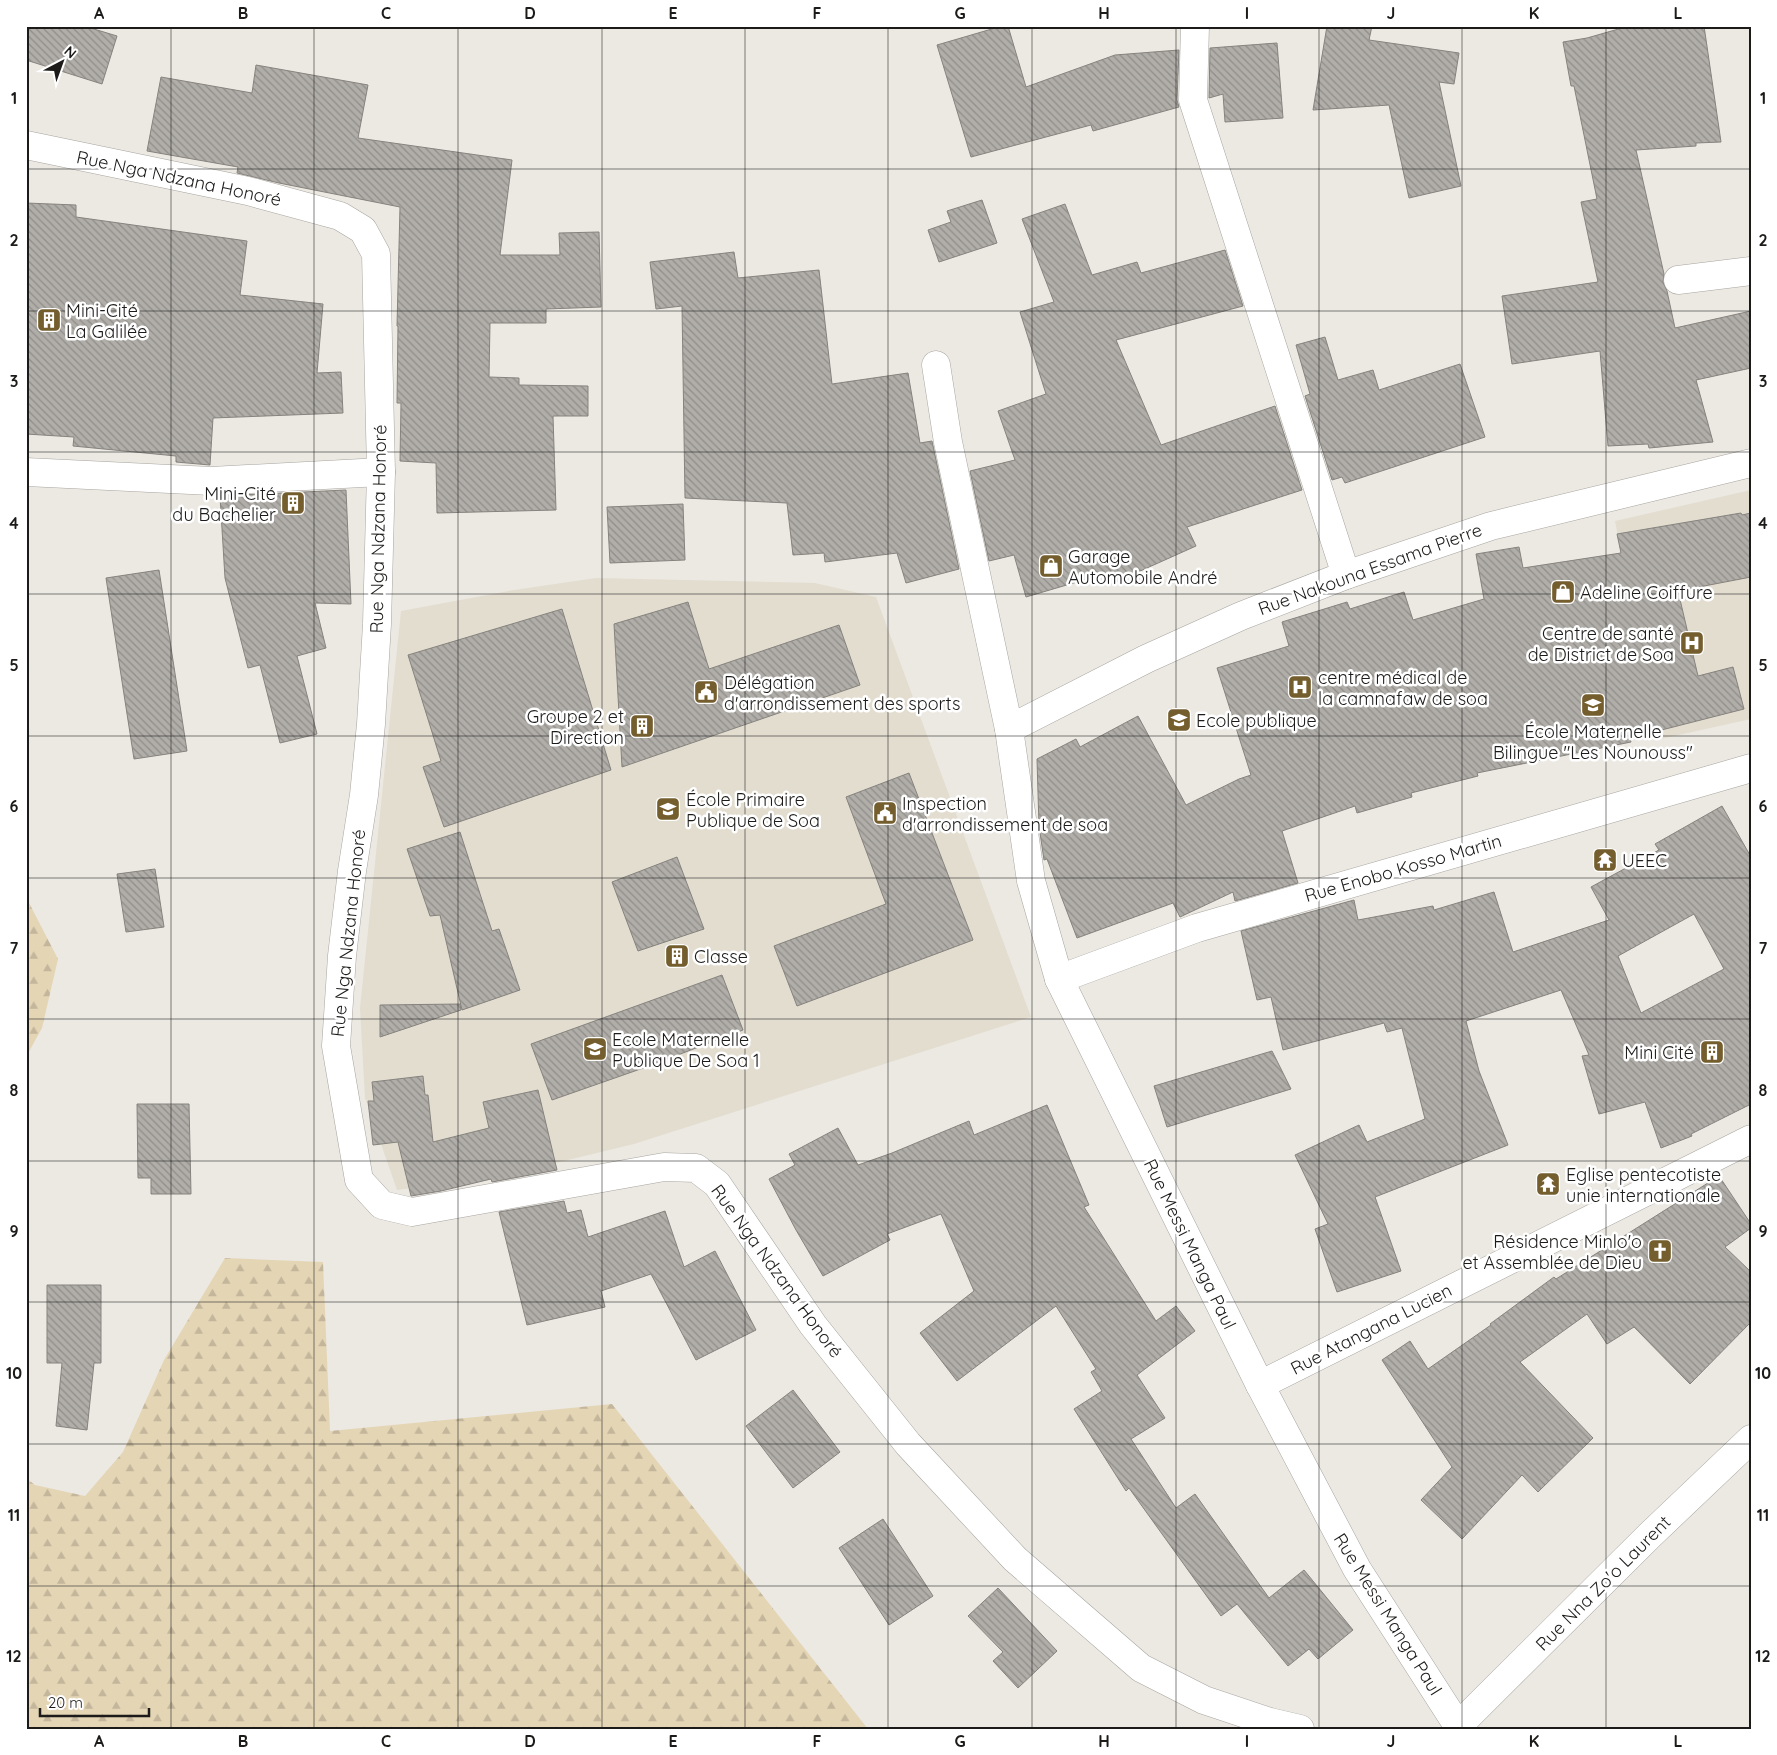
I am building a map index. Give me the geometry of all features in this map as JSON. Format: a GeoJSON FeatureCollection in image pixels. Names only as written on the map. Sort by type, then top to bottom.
{"type":"FeatureCollection","features":[{"type":"Feature","properties":{"kind":"street"},"geometry":{"type":"LineString","coordinates":[[1195,26],[1193,100],[1346,574]]}},
{"type":"Feature","properties":{"kind":"street","name":"Rue Nga Ndzana Honoré"},"geometry":{"type":"LineString","coordinates":[[26,146],[248,191],[340,216],[363,230],[376,254],[381,472],[377,624],[371,724],[364,795],[352,871],[342,956],[336,1046],[359,1180],[382,1205],[412,1212],[664,1167],[696,1168],[717,1184],[813,1325],[908,1444],[1015,1559],[1141,1668],[1204,1700],[1270,1722],[1300,1729]]}},
{"type":"Feature","properties":{"kind":"street"},"geometry":{"type":"LineString","coordinates":[[1678,280],[1751,271]]}},
{"type":"Feature","properties":{"kind":"street","name":"Rue Messi Manga Paul"},"geometry":{"type":"LineString","coordinates":[[936,365],[948,442],[1009,729],[1031,881],[1059,978],[1260,1385],[1357,1570],[1458,1727]]}},
{"type":"Feature","properties":{"kind":"street","name":"Rue Nakouna Essama Pierre"},"geometry":{"type":"LineString","coordinates":[[1009,729],[1163,651],[1241,616],[1346,574],[1491,526],[1751,463]]}},
{"type":"Feature","properties":{"kind":"street"},"geometry":{"type":"LineString","coordinates":[[26,472],[212,481],[381,472]]}},
{"type":"Feature","properties":{"kind":"street","name":"Rue Enobo Kosso Martin"},"geometry":{"type":"LineString","coordinates":[[1059,978],[1197,928],[1751,768]]}},
{"type":"Feature","properties":{"kind":"street","name":"Rue Atangana Lucien"},"geometry":{"type":"LineString","coordinates":[[1260,1385],[1751,1139]]}},
{"type":"Feature","properties":{"kind":"street","name":"Rue Nna Zo'o Laurent"},"geometry":{"type":"LineString","coordinates":[[1458,1727],[1649,1536],[1751,1439]]}},
{"type":"Feature","properties":{"kind":"shaded area","name":"Centre de santé de District de Soa"},"geometry":{"type":"Polygon","coordinates":[[[1751,490],[1751,719],[1656,740],[1642,684],[1630,600],[1615,521],[1751,490]]]}},
{"type":"Feature","properties":{"kind":"shaded area","name":"École Primaire Publique de Soa"},"geometry":{"type":"Polygon","coordinates":[[[596,578],[815,583],[876,597],[1031,1017],[634,1144],[502,1176],[397,1190],[365,1098],[360,1008],[401,611],[514,590],[596,578]]]}},
{"type":"Feature","properties":{"kind":"green space"},"geometry":{"type":"Polygon","coordinates":[[[26,897],[58,959],[42,1028],[26,1057],[26,897]]]}},
{"type":"Feature","properties":{"kind":"green space"},"geometry":{"type":"Polygon","coordinates":[[[225,1258],[323,1262],[330,1431],[612,1404],[868,1729],[26,1729],[26,1478],[35,1485],[85,1496],[123,1452],[164,1360],[225,1258]]]}},
{"type":"Feature","properties":{"kind":"building"},"geometry":{"type":"Polygon","coordinates":[[[26,26],[84,26],[117,36],[102,84],[26,60],[26,26]]]}},
{"type":"Feature","properties":{"kind":"building"},"geometry":{"type":"Polygon","coordinates":[[[1002,26],[1008,26],[1026,87],[1115,55],[1179,50],[1177,100],[1179,107],[1093,131],[1091,125],[971,157],[937,45],[1002,26]]]}},
{"type":"Feature","properties":{"kind":"building"},"geometry":{"type":"Polygon","coordinates":[[[1327,26],[1372,26],[1369,40],[1459,53],[1454,84],[1439,82],[1461,186],[1409,198],[1389,105],[1313,110],[1327,26]]]}},
{"type":"Feature","properties":{"kind":"building"},"geometry":{"type":"Polygon","coordinates":[[[1629,26],[1704,26],[1721,142],[1696,143],[1696,146],[1636,150],[1664,274],[1663,282],[1667,291],[1675,328],[1751,311],[1751,368],[1696,380],[1713,442],[1649,448],[1648,444],[1608,446],[1600,351],[1512,364],[1502,296],[1598,282],[1581,202],[1597,199],[1563,42],[1587,38],[1629,26]]]}},
{"type":"Feature","properties":{"kind":"building"},"geometry":{"type":"Polygon","coordinates":[[[1277,43],[1283,118],[1225,122],[1223,94],[1209,98],[1210,48],[1277,43]]]}},
{"type":"Feature","properties":{"kind":"building"},"geometry":{"type":"Polygon","coordinates":[[[256,65],[368,85],[358,138],[512,160],[500,255],[560,255],[559,233],[599,232],[601,307],[546,309],[546,323],[490,323],[489,377],[519,378],[519,385],[588,386],[588,416],[553,416],[556,510],[437,513],[436,463],[400,461],[401,403],[397,403],[397,326],[400,207],[237,173],[238,167],[147,151],[161,77],[252,93],[256,65]]]}},
{"type":"Feature","properties":{"kind":"building"},"geometry":{"type":"Polygon","coordinates":[[[982,200],[997,243],[939,262],[928,230],[951,222],[947,211],[982,200]]]}},
{"type":"Feature","properties":{"kind":"building"},"geometry":{"type":"Polygon","coordinates":[[[26,203],[76,205],[76,217],[247,241],[240,295],[323,304],[317,373],[341,372],[343,413],[213,418],[210,465],[176,462],[176,456],[73,446],[74,437],[26,434],[26,203]]]}},
{"type":"Feature","properties":{"kind":"building"},"geometry":{"type":"Polygon","coordinates":[[[1065,204],[1092,275],[1137,262],[1141,273],[1225,250],[1243,306],[1116,340],[1161,445],[1275,406],[1302,490],[1187,527],[1196,546],[1109,585],[1104,574],[1026,597],[1014,555],[989,561],[970,471],[1015,460],[998,411],[1046,394],[1020,312],[1054,302],[1022,219],[1065,204]]]}},
{"type":"Feature","properties":{"kind":"building"},"geometry":{"type":"Polygon","coordinates":[[[734,252],[738,278],[819,270],[832,384],[908,373],[920,443],[932,441],[959,569],[906,583],[897,553],[825,562],[824,553],[793,555],[787,503],[685,498],[682,306],[656,309],[650,262],[734,252]]]}},
{"type":"Feature","properties":{"kind":"building"},"geometry":{"type":"Polygon","coordinates":[[[1325,337],[1338,380],[1373,370],[1379,390],[1460,364],[1485,437],[1345,483],[1342,477],[1332,480],[1305,396],[1310,394],[1296,345],[1325,337]]]}},
{"type":"Feature","properties":{"kind":"building"},"geometry":{"type":"Polygon","coordinates":[[[346,490],[351,604],[315,603],[326,648],[297,656],[317,734],[280,743],[260,665],[248,668],[225,578],[220,496],[346,490]]]}},
{"type":"Feature","properties":{"kind":"building"},"geometry":{"type":"Polygon","coordinates":[[[683,504],[685,560],[610,563],[607,507],[683,504]]]}},
{"type":"Feature","properties":{"kind":"building"},"geometry":{"type":"Polygon","coordinates":[[[1741,513],[1742,515],[1751,513],[1751,577],[1678,591],[1698,676],[1733,667],[1744,709],[1630,738],[1631,742],[1477,773],[1478,776],[1411,793],[1412,797],[1357,813],[1355,806],[1282,831],[1298,883],[1235,901],[1233,892],[1180,917],[1173,903],[1077,938],[1047,859],[1044,860],[1039,826],[1037,759],[1076,739],[1080,747],[1138,716],[1186,805],[1251,775],[1217,668],[1289,646],[1282,622],[1347,602],[1350,609],[1404,592],[1413,620],[1484,599],[1476,554],[1519,547],[1523,568],[1621,553],[1617,534],[1741,513]]]}},
{"type":"Feature","properties":{"kind":"building"},"geometry":{"type":"Polygon","coordinates":[[[159,570],[187,751],[134,759],[106,578],[159,570]]]}},
{"type":"Feature","properties":{"kind":"building"},"geometry":{"type":"Polygon","coordinates":[[[688,602],[709,669],[839,625],[860,685],[622,767],[614,624],[688,602]]]}},
{"type":"Feature","properties":{"kind":"building"},"geometry":{"type":"Polygon","coordinates":[[[562,609],[611,770],[444,827],[423,767],[441,761],[408,655],[562,609]]]}},
{"type":"Feature","properties":{"kind":"building","name":"Classe"},"geometry":{"type":"Polygon","coordinates":[[[909,773],[973,940],[797,1006],[774,946],[886,904],[846,797],[909,773]]]}},
{"type":"Feature","properties":{"kind":"building"},"geometry":{"type":"Polygon","coordinates":[[[1722,806],[1751,857],[1751,1104],[1691,1134],[1692,1136],[1661,1148],[1645,1102],[1599,1114],[1582,1056],[1589,1055],[1561,990],[1466,1021],[1479,1071],[1508,1145],[1375,1197],[1401,1271],[1337,1292],[1315,1229],[1328,1224],[1295,1155],[1359,1125],[1367,1142],[1425,1119],[1402,1028],[1387,1032],[1384,1023],[1283,1050],[1271,997],[1257,1000],[1241,931],[1354,900],[1358,920],[1433,906],[1434,910],[1494,892],[1513,952],[1609,920],[1591,887],[1659,850],[1655,844],[1722,806]],[[1694,914],[1618,956],[1641,1013],[1724,969],[1694,914]]]}},
{"type":"Feature","properties":{"kind":"building"},"geometry":{"type":"Polygon","coordinates":[[[460,832],[492,931],[499,929],[520,990],[462,1010],[440,915],[430,916],[407,849],[460,832]]]}},
{"type":"Feature","properties":{"kind":"building"},"geometry":{"type":"Polygon","coordinates":[[[677,857],[704,929],[638,951],[612,882],[677,857]]]}},
{"type":"Feature","properties":{"kind":"building"},"geometry":{"type":"Polygon","coordinates":[[[155,869],[164,927],[126,932],[117,874],[155,869]]]}},
{"type":"Feature","properties":{"kind":"building"},"geometry":{"type":"Polygon","coordinates":[[[722,975],[743,1030],[552,1100],[531,1044],[722,975]]]}},
{"type":"Feature","properties":{"kind":"building"},"geometry":{"type":"Polygon","coordinates":[[[460,1004],[461,1010],[380,1037],[380,1005],[460,1004]]]}},
{"type":"Feature","properties":{"kind":"building"},"geometry":{"type":"Polygon","coordinates":[[[1272,1051],[1291,1089],[1167,1127],[1154,1086],[1272,1051]]]}},
{"type":"Feature","properties":{"kind":"building"},"geometry":{"type":"Polygon","coordinates":[[[423,1076],[425,1095],[428,1095],[433,1142],[489,1128],[483,1102],[538,1090],[557,1170],[492,1182],[491,1179],[411,1196],[398,1142],[373,1145],[368,1101],[374,1101],[372,1082],[423,1076]]]}},
{"type":"Feature","properties":{"kind":"building"},"geometry":{"type":"Polygon","coordinates":[[[137,1104],[189,1104],[191,1194],[151,1194],[151,1178],[138,1178],[137,1104]]]}},
{"type":"Feature","properties":{"kind":"building"},"geometry":{"type":"Polygon","coordinates":[[[1047,1105],[1089,1205],[1084,1207],[1156,1321],[1176,1306],[1195,1331],[1137,1375],[1165,1418],[1131,1439],[1176,1508],[1195,1494],[1269,1598],[1304,1570],[1353,1630],[1318,1659],[1309,1649],[1288,1666],[1237,1604],[1221,1616],[1129,1488],[1126,1491],[1074,1409],[1102,1391],[1091,1372],[1096,1369],[1056,1306],[957,1381],[920,1333],[974,1291],[941,1214],[887,1234],[890,1240],[823,1276],[769,1179],[795,1165],[789,1154],[838,1128],[858,1165],[969,1121],[974,1135],[1047,1105]]]}},
{"type":"Feature","properties":{"kind":"building"},"geometry":{"type":"Polygon","coordinates":[[[1719,1176],[1751,1224],[1751,1228],[1725,1247],[1751,1272],[1751,1322],[1690,1384],[1634,1327],[1607,1344],[1587,1314],[1520,1362],[1593,1438],[1538,1492],[1522,1475],[1462,1539],[1421,1500],[1452,1467],[1382,1360],[1410,1341],[1428,1369],[1491,1325],[1554,1277],[1556,1279],[1719,1176]]]}},
{"type":"Feature","properties":{"kind":"building"},"geometry":{"type":"Polygon","coordinates":[[[564,1201],[567,1213],[581,1210],[588,1237],[665,1211],[684,1267],[715,1251],[756,1330],[696,1360],[651,1274],[601,1291],[605,1307],[527,1325],[499,1212],[564,1201]]]}},
{"type":"Feature","properties":{"kind":"building"},"geometry":{"type":"Polygon","coordinates":[[[47,1285],[101,1285],[101,1363],[94,1363],[87,1430],[56,1426],[62,1363],[47,1363],[47,1285]]]}},
{"type":"Feature","properties":{"kind":"building"},"geometry":{"type":"Polygon","coordinates":[[[793,1390],[840,1452],[793,1488],[746,1426],[793,1390]]]}},
{"type":"Feature","properties":{"kind":"building"},"geometry":{"type":"Polygon","coordinates":[[[883,1519],[933,1596],[889,1625],[839,1548],[883,1519]]]}},
{"type":"Feature","properties":{"kind":"building"},"geometry":{"type":"Polygon","coordinates":[[[998,1588],[1057,1651],[1018,1688],[993,1661],[1003,1652],[968,1616],[998,1588]]]}},
{"type":"Feature","properties":{"kind":"place","name":"Mini-Cité La Galilée"},"geometry":{"type":"Point","coordinates":[49,320]}},
{"type":"Feature","properties":{"kind":"place","name":"Mini-Cité du Bachelier"},"geometry":{"type":"Point","coordinates":[293,503]}},
{"type":"Feature","properties":{"kind":"place","name":"Garage Automobile André"},"geometry":{"type":"Point","coordinates":[1051,566]}},
{"type":"Feature","properties":{"kind":"place","name":"Adeline Coiffure"},"geometry":{"type":"Point","coordinates":[1563,592]}},
{"type":"Feature","properties":{"kind":"place","name":"Centre de santé de District de Soa"},"geometry":{"type":"Point","coordinates":[1692,643]}},
{"type":"Feature","properties":{"kind":"place","name":"centre médical de la camnafaw de soa"},"geometry":{"type":"Point","coordinates":[1300,687]}},
{"type":"Feature","properties":{"kind":"place","name":"Délégation d'arrondissement des sports"},"geometry":{"type":"Point","coordinates":[706,692]}},
{"type":"Feature","properties":{"kind":"place","name":"École Maternelle Bilingue \"Les Nounouss\""},"geometry":{"type":"Point","coordinates":[1593,705]}},
{"type":"Feature","properties":{"kind":"place","name":"Ecole publique"},"geometry":{"type":"Point","coordinates":[1179,720]}},
{"type":"Feature","properties":{"kind":"place","name":"Groupe 2 et Direction"},"geometry":{"type":"Point","coordinates":[642,726]}},
{"type":"Feature","properties":{"kind":"place","name":"École Primaire Publique de Soa"},"geometry":{"type":"Point","coordinates":[668,809]}},
{"type":"Feature","properties":{"kind":"place","name":"Inspection d'arrondissement de soa"},"geometry":{"type":"Point","coordinates":[885,813]}},
{"type":"Feature","properties":{"kind":"place","name":"UEEC"},"geometry":{"type":"Point","coordinates":[1605,860]}},
{"type":"Feature","properties":{"kind":"place","name":"Classe"},"geometry":{"type":"Point","coordinates":[677,956]}},
{"type":"Feature","properties":{"kind":"place","name":"Ecole Maternelle Publique De Soa 1"},"geometry":{"type":"Point","coordinates":[595,1049]}},
{"type":"Feature","properties":{"kind":"place","name":"Mini Cité"},"geometry":{"type":"Point","coordinates":[1712,1052]}},
{"type":"Feature","properties":{"kind":"place","name":"Eglise pentecotiste unie internationale"},"geometry":{"type":"Point","coordinates":[1548,1184]}},
{"type":"Feature","properties":{"kind":"place","name":"Résidence Minlo'o et Assemblée de Dieu"},"geometry":{"type":"Point","coordinates":[1660,1251]}}]}
